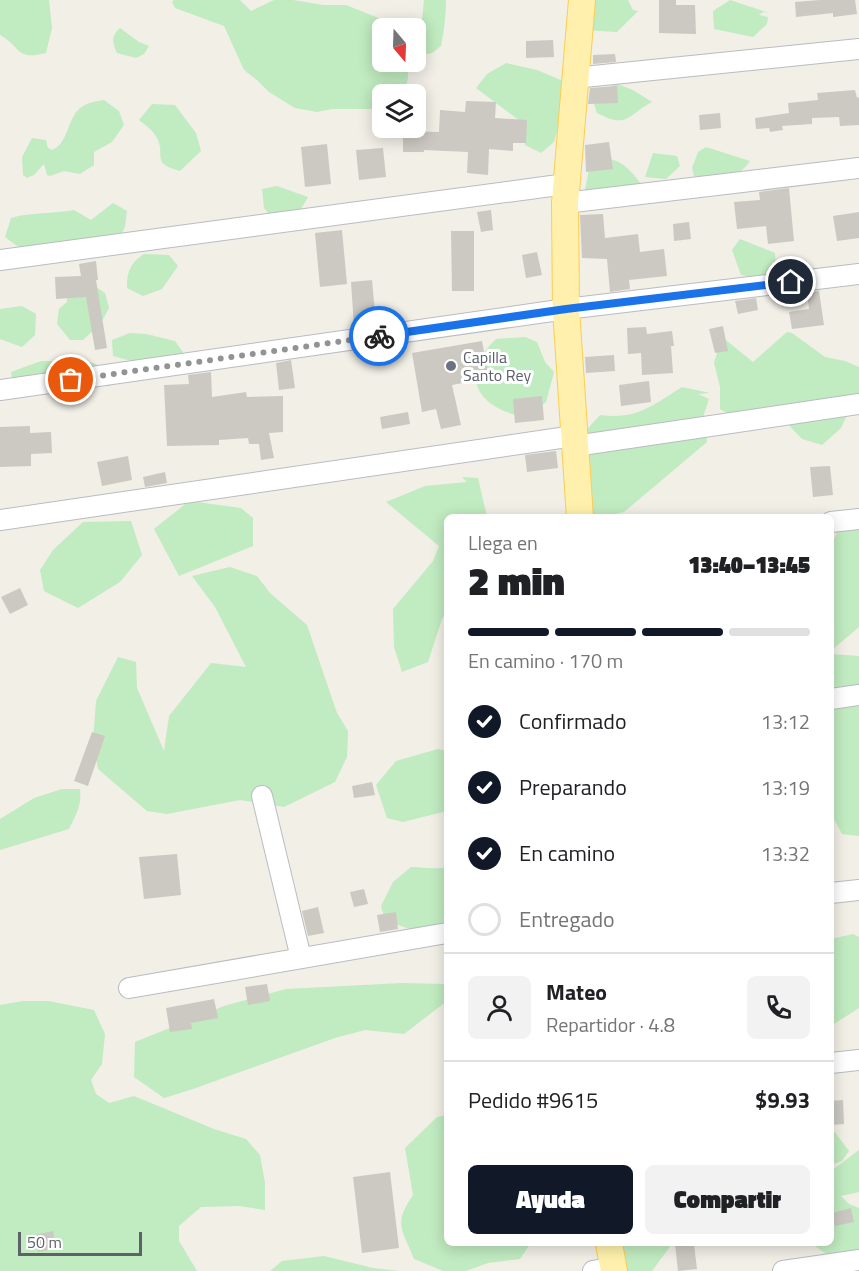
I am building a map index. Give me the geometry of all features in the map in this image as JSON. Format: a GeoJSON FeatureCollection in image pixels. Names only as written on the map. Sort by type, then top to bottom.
{"type":"FeatureCollection","features":[{"type":"Feature","properties":{"kind":"main road"},"geometry":{"type":"LineString","coordinates":[[580,514],[566,309],[565,194],[582,0]]}},
{"type":"Feature","properties":{"kind":"street"},"geometry":{"type":"LineString","coordinates":[[574,78],[859,49]]}},
{"type":"Feature","properties":{"kind":"street"},"geometry":{"type":"LineString","coordinates":[[0,260],[565,194],[859,168]]}},
{"type":"Feature","properties":{"kind":"street"},"geometry":{"type":"LineString","coordinates":[[0,390],[566,309],[859,274]]}},
{"type":"Feature","properties":{"kind":"street"},"geometry":{"type":"LineString","coordinates":[[0,520],[859,404]]}},
{"type":"Feature","properties":{"kind":"street"},"geometry":{"type":"LineString","coordinates":[[834,522],[859,519]]}},
{"type":"Feature","properties":{"kind":"street"},"geometry":{"type":"LineString","coordinates":[[834,699],[859,695]]}},
{"type":"Feature","properties":{"kind":"street"},"geometry":{"type":"LineString","coordinates":[[262,796],[301,958]]}},
{"type":"Feature","properties":{"kind":"street"},"geometry":{"type":"LineString","coordinates":[[834,893],[859,890]]}},
{"type":"Feature","properties":{"kind":"street"},"geometry":{"type":"LineString","coordinates":[[129,988],[444,934]]}},
{"type":"Feature","properties":{"kind":"street"},"geometry":{"type":"LineString","coordinates":[[834,1063],[859,1060]]}},
{"type":"Feature","properties":{"kind":"street"},"geometry":{"type":"LineString","coordinates":[[783,1271],[859,1260]]}},
{"type":"Feature","properties":{"kind":"green space"},"geometry":{"type":"Polygon","coordinates":[[[0,0],[49,0],[52,28],[46,53],[24,54],[0,35],[0,0]]]}},
{"type":"Feature","properties":{"kind":"green space"},"geometry":{"type":"Polygon","coordinates":[[[174,0],[240,0],[251,11],[274,0],[346,5],[378,18],[372,18],[372,72],[408,72],[406,84],[372,84],[372,109],[332,109],[317,112],[295,108],[269,92],[244,70],[224,26],[175,8],[172,2],[174,0]]]}},
{"type":"Feature","properties":{"kind":"green space"},"geometry":{"type":"Polygon","coordinates":[[[424,0],[446,0],[441,46],[426,54],[426,18],[422,18],[424,0]]]}},
{"type":"Feature","properties":{"kind":"green space"},"geometry":{"type":"Polygon","coordinates":[[[587,0],[628,0],[633,10],[638,11],[617,32],[582,30],[587,0]]]}},
{"type":"Feature","properties":{"kind":"green space"},"geometry":{"type":"Polygon","coordinates":[[[730,0],[769,13],[763,12],[759,15],[768,17],[767,24],[753,37],[714,29],[713,11],[730,0]]]}},
{"type":"Feature","properties":{"kind":"green space"},"geometry":{"type":"Polygon","coordinates":[[[120,28],[139,42],[149,46],[144,54],[136,58],[117,53],[113,39],[120,28]]]}},
{"type":"Feature","properties":{"kind":"green space"},"geometry":{"type":"Polygon","coordinates":[[[506,63],[537,70],[561,80],[561,117],[554,142],[541,153],[525,145],[524,124],[476,88],[487,74],[506,63]]]}},
{"type":"Feature","properties":{"kind":"green space"},"geometry":{"type":"Polygon","coordinates":[[[617,84],[633,90],[652,102],[621,120],[607,118],[597,113],[594,104],[609,87],[617,84]]]}},
{"type":"Feature","properties":{"kind":"green space"},"geometry":{"type":"Polygon","coordinates":[[[104,100],[119,111],[124,125],[112,142],[94,152],[94,165],[80,174],[64,171],[50,176],[47,175],[44,164],[34,175],[27,178],[23,175],[22,157],[32,138],[46,140],[48,148],[52,150],[62,141],[79,109],[90,103],[104,100]]]}},
{"type":"Feature","properties":{"kind":"green space"},"geometry":{"type":"Polygon","coordinates":[[[152,104],[175,105],[196,133],[201,151],[180,171],[162,162],[157,138],[139,120],[152,104]]]}},
{"type":"Feature","properties":{"kind":"green space"},"geometry":{"type":"Polygon","coordinates":[[[706,147],[750,161],[739,172],[725,177],[694,176],[692,168],[698,152],[706,147]]]}},
{"type":"Feature","properties":{"kind":"green space"},"geometry":{"type":"Polygon","coordinates":[[[653,153],[677,156],[680,166],[666,179],[645,177],[653,153]]]}},
{"type":"Feature","properties":{"kind":"green space"},"geometry":{"type":"Polygon","coordinates":[[[605,159],[621,163],[641,184],[604,201],[585,190],[589,169],[605,159]]]}},
{"type":"Feature","properties":{"kind":"green space"},"geometry":{"type":"Polygon","coordinates":[[[277,186],[308,197],[296,217],[269,214],[264,208],[262,189],[277,186]]]}},
{"type":"Feature","properties":{"kind":"green space"},"geometry":{"type":"Polygon","coordinates":[[[113,203],[127,211],[125,227],[114,248],[29,249],[17,246],[5,237],[11,218],[74,210],[91,220],[113,203]]]}},
{"type":"Feature","properties":{"kind":"green space"},"geometry":{"type":"Polygon","coordinates":[[[740,239],[775,253],[776,275],[767,280],[741,275],[732,250],[740,239]]]}},
{"type":"Feature","properties":{"kind":"green space"},"geometry":{"type":"Polygon","coordinates":[[[144,254],[169,255],[178,266],[162,289],[143,296],[127,288],[130,268],[144,254]]]}},
{"type":"Feature","properties":{"kind":"green space"},"geometry":{"type":"Polygon","coordinates":[[[96,287],[105,293],[109,308],[101,323],[83,340],[70,340],[57,324],[59,309],[67,302],[67,294],[96,287]]]}},
{"type":"Feature","properties":{"kind":"green space"},"geometry":{"type":"Polygon","coordinates":[[[22,306],[36,314],[35,335],[22,347],[0,339],[0,309],[22,306]]]}},
{"type":"Feature","properties":{"kind":"green space"},"geometry":{"type":"Polygon","coordinates":[[[787,332],[792,333],[825,357],[845,361],[859,367],[859,409],[847,415],[841,428],[822,445],[802,439],[786,422],[743,423],[720,409],[720,387],[714,363],[722,337],[753,362],[787,332]]]}},
{"type":"Feature","properties":{"kind":"green space"},"geometry":{"type":"Polygon","coordinates":[[[130,333],[146,334],[175,341],[183,352],[182,366],[135,362],[113,356],[112,340],[130,333]]]}},
{"type":"Feature","properties":{"kind":"green space"},"geometry":{"type":"Polygon","coordinates":[[[525,337],[537,342],[545,362],[554,372],[546,402],[526,417],[509,413],[485,399],[478,389],[476,378],[477,366],[496,339],[525,337]]]}},
{"type":"Feature","properties":{"kind":"green space"},"geometry":{"type":"Polygon","coordinates":[[[41,361],[93,363],[116,373],[110,386],[21,387],[12,378],[11,372],[41,361]]]}},
{"type":"Feature","properties":{"kind":"green space"},"geometry":{"type":"Polygon","coordinates":[[[682,387],[710,393],[698,394],[709,399],[704,414],[707,442],[624,512],[578,514],[572,482],[562,457],[600,415],[635,413],[682,387]]]}},
{"type":"Feature","properties":{"kind":"green space"},"geometry":{"type":"Polygon","coordinates":[[[462,477],[478,478],[486,514],[444,514],[444,616],[428,662],[402,672],[394,647],[393,609],[433,561],[439,546],[386,502],[425,486],[467,482],[462,477]]]}},
{"type":"Feature","properties":{"kind":"green space"},"geometry":{"type":"Polygon","coordinates":[[[189,501],[241,508],[253,518],[253,546],[179,576],[154,529],[189,501]]]}},
{"type":"Feature","properties":{"kind":"green space"},"geometry":{"type":"Polygon","coordinates":[[[859,517],[859,627],[834,648],[834,539],[840,527],[859,517]]]}},
{"type":"Feature","properties":{"kind":"green space"},"geometry":{"type":"Polygon","coordinates":[[[131,521],[142,555],[120,582],[78,608],[44,591],[40,570],[53,550],[83,522],[131,521]]]}},
{"type":"Feature","properties":{"kind":"green space"},"geometry":{"type":"Polygon","coordinates":[[[230,567],[257,576],[270,593],[307,625],[337,713],[348,731],[347,757],[335,782],[284,807],[240,800],[167,814],[147,811],[98,769],[93,741],[96,701],[118,657],[136,662],[137,688],[164,751],[169,716],[211,663],[246,667],[215,607],[192,576],[230,567]]]}},
{"type":"Feature","properties":{"kind":"green space"},"geometry":{"type":"Polygon","coordinates":[[[834,654],[859,656],[859,836],[842,834],[834,819],[834,654]]]}},
{"type":"Feature","properties":{"kind":"green space"},"geometry":{"type":"Polygon","coordinates":[[[438,749],[444,750],[444,812],[403,822],[387,818],[376,785],[396,761],[438,749]]]}},
{"type":"Feature","properties":{"kind":"green space"},"geometry":{"type":"Polygon","coordinates":[[[62,789],[80,789],[79,805],[69,829],[0,850],[0,819],[34,798],[62,789]]]}},
{"type":"Feature","properties":{"kind":"green space"},"geometry":{"type":"Polygon","coordinates":[[[411,867],[444,867],[444,929],[412,930],[385,920],[381,906],[393,882],[411,867]]]}},
{"type":"Feature","properties":{"kind":"green space"},"geometry":{"type":"Polygon","coordinates":[[[853,934],[859,937],[859,1008],[834,1024],[834,938],[853,934]]]}},
{"type":"Feature","properties":{"kind":"green space"},"geometry":{"type":"Polygon","coordinates":[[[402,983],[444,984],[444,1003],[404,1034],[365,1030],[335,1038],[164,1098],[134,1077],[135,1042],[224,1006],[286,989],[402,983]]]}},
{"type":"Feature","properties":{"kind":"green space"},"geometry":{"type":"Polygon","coordinates":[[[23,1001],[48,1001],[94,1010],[105,1034],[102,1064],[91,1080],[96,1094],[109,1103],[134,1096],[214,1129],[246,1139],[260,1155],[265,1183],[265,1210],[239,1206],[201,1207],[179,1226],[179,1241],[197,1271],[0,1271],[0,1005],[23,1001]]]}},
{"type":"Feature","properties":{"kind":"green space"},"geometry":{"type":"Polygon","coordinates":[[[444,1116],[444,1246],[529,1246],[520,1259],[488,1263],[466,1271],[443,1271],[414,1259],[403,1233],[401,1220],[413,1195],[405,1148],[437,1117],[444,1116]]]}},
{"type":"Feature","properties":{"kind":"green space"},"geometry":{"type":"Polygon","coordinates":[[[834,1131],[849,1151],[842,1161],[834,1164],[834,1131]]]}},
{"type":"Feature","properties":{"kind":"green space"},"geometry":{"type":"Polygon","coordinates":[[[859,1150],[859,1192],[841,1196],[849,1204],[859,1208],[859,1249],[845,1262],[832,1258],[815,1246],[834,1246],[834,1169],[859,1150]]]}},
{"type":"Feature","properties":{"kind":"green space"},"geometry":{"type":"Polygon","coordinates":[[[610,1246],[670,1246],[652,1271],[601,1271],[596,1263],[610,1246]]]}},
{"type":"Feature","properties":{"kind":"green space"},"geometry":{"type":"Polygon","coordinates":[[[324,1256],[373,1268],[399,1271],[270,1271],[282,1261],[324,1256]]]}},
{"type":"Feature","properties":{"kind":"building"},"geometry":{"type":"Polygon","coordinates":[[[659,0],[676,0],[676,5],[695,5],[696,34],[659,33],[659,0]]]}},
{"type":"Feature","properties":{"kind":"building"},"geometry":{"type":"Polygon","coordinates":[[[855,0],[857,14],[833,17],[833,13],[796,17],[795,2],[855,0]]]}},
{"type":"Feature","properties":{"kind":"building"},"geometry":{"type":"Polygon","coordinates":[[[553,40],[554,57],[526,58],[526,41],[553,40]]]}},
{"type":"Feature","properties":{"kind":"building"},"geometry":{"type":"Polygon","coordinates":[[[615,54],[616,62],[593,64],[593,55],[615,54]]]}},
{"type":"Feature","properties":{"kind":"building"},"geometry":{"type":"Polygon","coordinates":[[[617,86],[618,103],[588,104],[590,88],[617,86]]]}},
{"type":"Feature","properties":{"kind":"building"},"geometry":{"type":"Polygon","coordinates":[[[855,90],[857,98],[859,97],[859,125],[840,126],[839,117],[812,118],[812,124],[782,126],[783,130],[770,132],[769,128],[756,129],[755,118],[789,113],[788,103],[818,100],[817,93],[855,90]]]}},
{"type":"Feature","properties":{"kind":"building"},"geometry":{"type":"Polygon","coordinates":[[[466,101],[496,102],[495,118],[527,120],[526,143],[513,143],[513,151],[489,149],[488,175],[467,173],[468,152],[424,150],[424,152],[403,152],[403,138],[426,138],[426,132],[439,132],[440,110],[465,112],[466,101]]]}},
{"type":"Feature","properties":{"kind":"building"},"geometry":{"type":"Polygon","coordinates":[[[720,113],[721,128],[700,130],[699,115],[720,113]]]}},
{"type":"Feature","properties":{"kind":"building"},"geometry":{"type":"Polygon","coordinates":[[[609,142],[613,169],[586,172],[585,145],[609,142]]]}},
{"type":"Feature","properties":{"kind":"building"},"geometry":{"type":"Polygon","coordinates":[[[327,144],[331,184],[305,187],[301,147],[327,144]]]}},
{"type":"Feature","properties":{"kind":"building"},"geometry":{"type":"Polygon","coordinates":[[[383,148],[386,177],[359,180],[356,150],[383,148]]]}},
{"type":"Feature","properties":{"kind":"building"},"geometry":{"type":"Polygon","coordinates":[[[789,188],[794,241],[768,244],[766,226],[737,229],[734,202],[760,200],[759,192],[789,188]]]}},
{"type":"Feature","properties":{"kind":"building"},"geometry":{"type":"Polygon","coordinates":[[[491,210],[493,230],[481,232],[477,212],[491,210]]]}},
{"type":"Feature","properties":{"kind":"building"},"geometry":{"type":"Polygon","coordinates":[[[859,212],[859,238],[837,241],[833,216],[859,212]]]}},
{"type":"Feature","properties":{"kind":"building"},"geometry":{"type":"Polygon","coordinates":[[[603,214],[605,238],[638,234],[640,252],[664,249],[667,276],[629,280],[630,289],[610,292],[607,259],[582,258],[580,215],[603,214]]]}},
{"type":"Feature","properties":{"kind":"building"},"geometry":{"type":"Polygon","coordinates":[[[689,222],[691,239],[674,241],[673,224],[689,222]]]}},
{"type":"Feature","properties":{"kind":"building"},"geometry":{"type":"Polygon","coordinates":[[[342,230],[347,284],[320,287],[315,233],[342,230]]]}},
{"type":"Feature","properties":{"kind":"building"},"geometry":{"type":"Polygon","coordinates":[[[451,231],[474,231],[474,291],[452,291],[451,231]]]}},
{"type":"Feature","properties":{"kind":"building"},"geometry":{"type":"Polygon","coordinates":[[[537,252],[542,275],[526,278],[522,255],[537,252]]]}},
{"type":"Feature","properties":{"kind":"building"},"geometry":{"type":"Polygon","coordinates":[[[96,261],[98,280],[96,280],[107,348],[95,350],[86,297],[56,299],[55,277],[81,276],[79,264],[96,261]]]}},
{"type":"Feature","properties":{"kind":"building"},"geometry":{"type":"Polygon","coordinates":[[[372,280],[376,324],[354,327],[351,282],[372,280]]]}},
{"type":"Feature","properties":{"kind":"building"},"geometry":{"type":"Polygon","coordinates":[[[819,291],[824,325],[792,329],[789,312],[809,309],[807,292],[819,291]]]}},
{"type":"Feature","properties":{"kind":"building"},"geometry":{"type":"Polygon","coordinates":[[[756,298],[758,310],[738,314],[735,301],[756,298]]]}},
{"type":"Feature","properties":{"kind":"building"},"geometry":{"type":"Polygon","coordinates":[[[723,326],[728,351],[715,353],[709,329],[723,326]]]}},
{"type":"Feature","properties":{"kind":"building"},"geometry":{"type":"Polygon","coordinates":[[[646,327],[647,334],[672,331],[673,373],[642,375],[641,353],[628,354],[627,328],[646,327]]]}},
{"type":"Feature","properties":{"kind":"building","name":"Capilla Santo Rey"},"geometry":{"type":"Polygon","coordinates":[[[482,341],[489,378],[452,385],[461,425],[441,429],[436,409],[422,412],[412,353],[482,341]]]}},
{"type":"Feature","properties":{"kind":"building"},"geometry":{"type":"Polygon","coordinates":[[[614,355],[615,371],[586,373],[585,357],[614,355]]]}},
{"type":"Feature","properties":{"kind":"building"},"geometry":{"type":"Polygon","coordinates":[[[291,360],[295,388],[279,390],[276,363],[291,360]]]}},
{"type":"Feature","properties":{"kind":"building"},"geometry":{"type":"Polygon","coordinates":[[[211,372],[212,397],[246,392],[247,397],[283,396],[283,432],[269,433],[274,458],[261,460],[259,444],[249,444],[248,438],[219,440],[219,445],[167,446],[164,385],[189,384],[188,375],[211,372]]]}},
{"type":"Feature","properties":{"kind":"building"},"geometry":{"type":"Polygon","coordinates":[[[649,381],[651,402],[621,406],[619,385],[649,381]]]}},
{"type":"Feature","properties":{"kind":"building"},"geometry":{"type":"Polygon","coordinates":[[[542,396],[544,420],[515,423],[513,399],[542,396]]]}},
{"type":"Feature","properties":{"kind":"building"},"geometry":{"type":"Polygon","coordinates":[[[408,412],[410,424],[382,429],[380,417],[408,412]]]}},
{"type":"Feature","properties":{"kind":"building"},"geometry":{"type":"Polygon","coordinates":[[[30,426],[30,433],[51,432],[52,453],[31,454],[31,466],[0,467],[0,427],[30,426]]]}},
{"type":"Feature","properties":{"kind":"building"},"geometry":{"type":"Polygon","coordinates":[[[556,451],[558,468],[527,472],[525,455],[556,451]]]}},
{"type":"Feature","properties":{"kind":"building"},"geometry":{"type":"Polygon","coordinates":[[[128,456],[132,480],[102,486],[97,462],[128,456]]]}},
{"type":"Feature","properties":{"kind":"building"},"geometry":{"type":"Polygon","coordinates":[[[830,466],[833,495],[813,497],[810,467],[830,466]]]}},
{"type":"Feature","properties":{"kind":"building"},"geometry":{"type":"Polygon","coordinates":[[[165,472],[167,483],[145,487],[143,477],[165,472]]]}},
{"type":"Feature","properties":{"kind":"building"},"geometry":{"type":"Polygon","coordinates":[[[20,588],[28,605],[10,614],[1,597],[20,588]]]}},
{"type":"Feature","properties":{"kind":"building"},"geometry":{"type":"Polygon","coordinates":[[[92,732],[105,736],[88,786],[74,781],[92,732]]]}},
{"type":"Feature","properties":{"kind":"building"},"geometry":{"type":"Polygon","coordinates":[[[372,782],[375,795],[354,798],[352,786],[372,782]]]}},
{"type":"Feature","properties":{"kind":"building"},"geometry":{"type":"Polygon","coordinates":[[[177,854],[181,895],[144,899],[139,857],[177,854]]]}},
{"type":"Feature","properties":{"kind":"building"},"geometry":{"type":"Polygon","coordinates":[[[364,889],[368,904],[354,907],[350,892],[364,889]]]}},
{"type":"Feature","properties":{"kind":"building"},"geometry":{"type":"Polygon","coordinates":[[[318,907],[324,933],[308,936],[302,911],[318,907]]]}},
{"type":"Feature","properties":{"kind":"building"},"geometry":{"type":"Polygon","coordinates":[[[396,912],[398,929],[380,932],[377,915],[396,912]]]}},
{"type":"Feature","properties":{"kind":"building"},"geometry":{"type":"Polygon","coordinates":[[[267,984],[270,1001],[248,1005],[245,987],[267,984]]]}},
{"type":"Feature","properties":{"kind":"building"},"geometry":{"type":"Polygon","coordinates":[[[214,999],[218,1018],[191,1023],[192,1029],[170,1032],[166,1008],[214,999]]]}},
{"type":"Feature","properties":{"kind":"building"},"geometry":{"type":"Polygon","coordinates":[[[843,1100],[844,1124],[834,1125],[834,1101],[843,1100]]]}},
{"type":"Feature","properties":{"kind":"building"},"geometry":{"type":"Polygon","coordinates":[[[390,1172],[399,1248],[362,1253],[353,1177],[390,1172]]]}},
{"type":"Feature","properties":{"kind":"building"},"geometry":{"type":"Polygon","coordinates":[[[851,1208],[854,1222],[835,1226],[834,1212],[851,1208]]]}},
{"type":"Feature","properties":{"kind":"building"},"geometry":{"type":"Polygon","coordinates":[[[53,1231],[56,1249],[38,1252],[34,1235],[53,1231]]]}},
{"type":"Feature","properties":{"kind":"building"},"geometry":{"type":"Polygon","coordinates":[[[675,1246],[694,1246],[697,1269],[678,1271],[675,1246]]]}},
{"type":"Feature","properties":{"kind":"way so far"},"geometry":{"type":"LineString","coordinates":[[71,380],[379,336]]}},
{"type":"Feature","properties":{"kind":"place","name":"Capilla Santo Rey"},"geometry":{"type":"Point","coordinates":[451,366]}},
{"type":"Feature","properties":{"kind":"route"},"geometry":{"type":"LineString","coordinates":[[379,336],[566,309],[791,282]]}}]}
